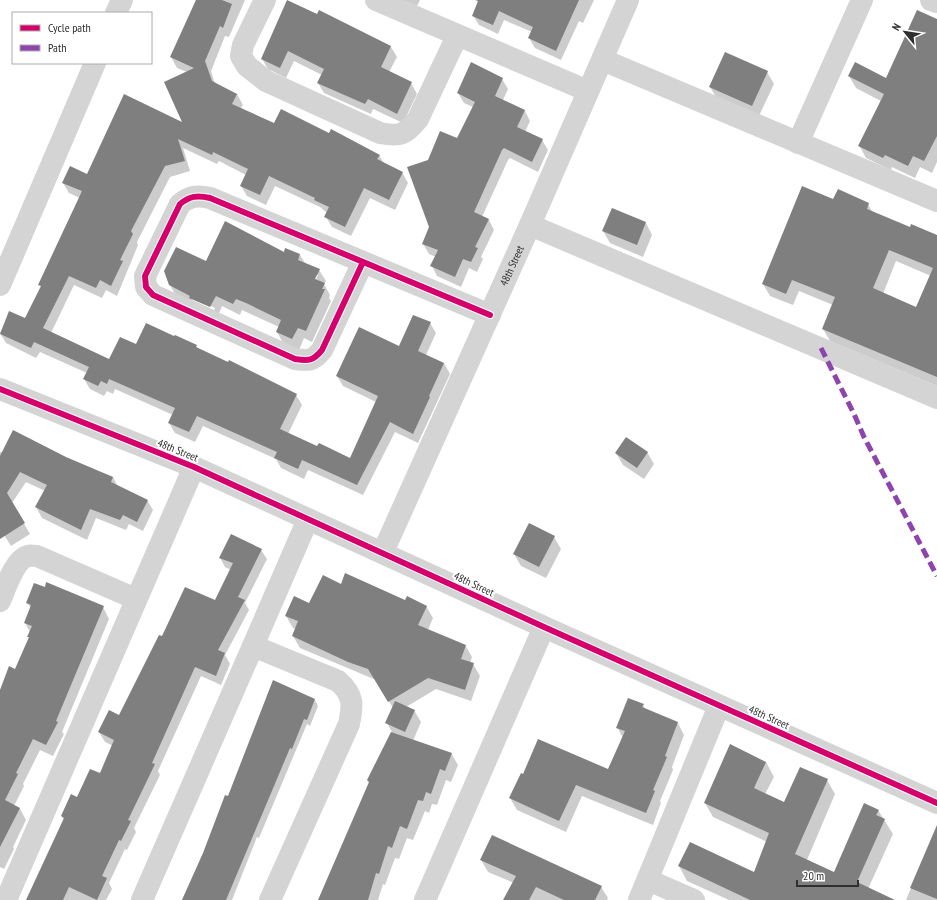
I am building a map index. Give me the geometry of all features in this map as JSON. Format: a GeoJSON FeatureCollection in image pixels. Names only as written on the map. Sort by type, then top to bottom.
{"type":"FeatureCollection","features":[{"type":"Feature","properties":{"kind":"street"},"geometry":{"type":"LineString","coordinates":[[116,12],[122,0]]}},
{"type":"Feature","properties":{"kind":"street"},"geometry":{"type":"LineString","coordinates":[[265,0],[243,45],[241,56],[247,66],[266,80],[380,133],[392,136],[400,135],[410,129],[418,119],[457,36]]}},
{"type":"Feature","properties":{"kind":"street"},"geometry":{"type":"LineString","coordinates":[[376,0],[588,91]]}},
{"type":"Feature","properties":{"kind":"street","name":"48th Street"},"geometry":{"type":"LineString","coordinates":[[383,552],[530,225],[628,0]]}},
{"type":"Feature","properties":{"kind":"street"},"geometry":{"type":"LineString","coordinates":[[798,143],[862,0]]}},
{"type":"Feature","properties":{"kind":"street"},"geometry":{"type":"LineString","coordinates":[[931,0],[937,2]]}},
{"type":"Feature","properties":{"kind":"street"},"geometry":{"type":"LineString","coordinates":[[603,60],[937,201]]}},
{"type":"Feature","properties":{"kind":"street"},"geometry":{"type":"LineString","coordinates":[[0,285],[95,64]]}},
{"type":"Feature","properties":{"kind":"street"},"geometry":{"type":"LineString","coordinates":[[363,262],[322,350],[315,359],[305,360],[295,359],[153,295],[146,287],[145,276],[180,204],[189,197],[201,196],[210,198],[490,315]]}},
{"type":"Feature","properties":{"kind":"street"},"geometry":{"type":"LineString","coordinates":[[530,225],[937,398]]}},
{"type":"Feature","properties":{"kind":"street","name":"48th Street"},"geometry":{"type":"LineString","coordinates":[[0,389],[194,467],[383,552],[544,627],[937,803]]}},
{"type":"Feature","properties":{"kind":"street"},"geometry":{"type":"LineString","coordinates":[[6,900],[194,467]]}},
{"type":"Feature","properties":{"kind":"street"},"geometry":{"type":"LineString","coordinates":[[142,900],[308,519]]}},
{"type":"Feature","properties":{"kind":"street"},"geometry":{"type":"LineString","coordinates":[[0,601],[14,568],[27,556],[38,556],[136,599]]}},
{"type":"Feature","properties":{"kind":"street"},"geometry":{"type":"LineString","coordinates":[[426,900],[544,627]]}},
{"type":"Feature","properties":{"kind":"street"},"geometry":{"type":"LineString","coordinates":[[253,646],[338,681],[351,698],[352,711],[349,724],[270,900]]}},
{"type":"Feature","properties":{"kind":"street"},"geometry":{"type":"LineString","coordinates":[[639,900],[720,706]]}},
{"type":"Feature","properties":{"kind":"street"},"geometry":{"type":"LineString","coordinates":[[648,880],[694,900]]}},
{"type":"Feature","properties":{"kind":"building"},"geometry":{"type":"Polygon","coordinates":[[[196,0],[222,0],[232,4],[223,28],[220,26],[205,61],[212,81],[237,94],[232,104],[274,123],[281,109],[329,133],[331,129],[380,155],[377,159],[403,172],[389,200],[364,188],[345,227],[324,217],[329,207],[314,200],[315,198],[269,176],[260,195],[240,186],[248,169],[213,152],[212,155],[178,139],[185,161],[165,166],[131,231],[133,234],[120,260],[123,261],[111,286],[100,280],[96,288],[69,276],[43,328],[109,359],[120,337],[136,344],[146,323],[174,336],[175,335],[197,345],[196,347],[228,362],[229,360],[297,394],[280,429],[317,446],[319,443],[350,458],[378,396],[336,376],[359,327],[399,346],[413,315],[431,322],[418,351],[444,363],[429,396],[430,397],[413,434],[390,422],[357,485],[302,460],[298,469],[274,458],[277,452],[197,416],[189,432],[168,423],[175,408],[109,379],[107,384],[101,381],[98,386],[83,379],[89,367],[34,342],[31,348],[0,334],[9,311],[25,318],[41,286],[38,285],[82,191],[62,183],[70,166],[87,174],[124,94],[182,122],[164,82],[194,68],[170,57],[196,0]]]}},
{"type":"Feature","properties":{"kind":"building"},"geometry":{"type":"Polygon","coordinates":[[[287,0],[317,14],[319,10],[391,46],[381,67],[412,82],[397,114],[368,99],[365,104],[317,83],[324,69],[288,51],[280,68],[261,59],[287,0]]]}},
{"type":"Feature","properties":{"kind":"building"},"geometry":{"type":"Polygon","coordinates":[[[476,0],[579,0],[556,51],[528,38],[533,27],[499,11],[493,25],[472,16],[478,1],[476,0]]]}},
{"type":"Feature","properties":{"kind":"building"},"geometry":{"type":"Polygon","coordinates":[[[917,10],[937,19],[937,136],[924,161],[913,156],[908,166],[885,155],[883,158],[858,146],[884,94],[848,76],[855,62],[886,78],[917,10]]]}},
{"type":"Feature","properties":{"kind":"building"},"geometry":{"type":"Polygon","coordinates":[[[725,52],[768,71],[752,106],[709,87],[725,52]]]}},
{"type":"Feature","properties":{"kind":"building"},"geometry":{"type":"Polygon","coordinates":[[[471,62],[503,78],[495,96],[525,110],[517,127],[543,139],[532,162],[504,148],[502,150],[474,212],[489,219],[475,247],[478,248],[471,262],[463,259],[455,277],[430,266],[438,250],[422,244],[429,227],[407,167],[428,160],[440,131],[457,138],[475,102],[457,93],[471,62]]]}},
{"type":"Feature","properties":{"kind":"building"},"geometry":{"type":"Polygon","coordinates":[[[802,186],[833,199],[838,189],[869,203],[867,209],[910,227],[911,224],[937,235],[937,377],[822,329],[835,297],[792,280],[786,294],[762,284],[802,186]],[[889,250],[873,288],[916,307],[933,268],[889,250]]]}},
{"type":"Feature","properties":{"kind":"building"},"geometry":{"type":"Polygon","coordinates":[[[612,208],[646,222],[637,245],[602,231],[612,208]]]}},
{"type":"Feature","properties":{"kind":"building"},"geometry":{"type":"Polygon","coordinates":[[[225,221],[284,252],[285,248],[300,254],[298,260],[320,269],[315,279],[325,283],[322,289],[325,289],[306,331],[298,328],[292,339],[276,332],[281,320],[246,303],[236,299],[233,304],[216,296],[210,307],[189,298],[190,296],[169,285],[164,271],[176,247],[206,261],[225,221]]]}},
{"type":"Feature","properties":{"kind":"building"},"geometry":{"type":"Polygon","coordinates":[[[13,430],[66,457],[113,477],[111,482],[148,500],[137,522],[123,515],[120,520],[90,509],[81,530],[35,507],[47,485],[20,472],[7,493],[25,523],[0,539],[0,456],[13,430]]]}},
{"type":"Feature","properties":{"kind":"building"},"geometry":{"type":"Polygon","coordinates":[[[626,437],[648,452],[637,468],[615,453],[626,437]]]}},
{"type":"Feature","properties":{"kind":"building"},"geometry":{"type":"Polygon","coordinates":[[[529,523],[555,536],[539,567],[513,554],[529,523]]]}},
{"type":"Feature","properties":{"kind":"building"},"geometry":{"type":"Polygon","coordinates":[[[231,534],[262,549],[238,597],[245,600],[218,650],[225,653],[216,676],[195,667],[152,763],[155,764],[128,820],[131,821],[121,841],[119,840],[102,876],[107,878],[97,900],[69,887],[63,900],[26,900],[64,818],[61,816],[71,794],[77,797],[90,769],[100,773],[114,740],[98,732],[109,710],[119,715],[159,635],[162,636],[185,587],[215,600],[233,563],[219,558],[231,534]]]}},
{"type":"Feature","properties":{"kind":"building"},"geometry":{"type":"Polygon","coordinates":[[[345,573],[405,600],[407,596],[427,606],[418,625],[466,645],[461,659],[474,663],[465,690],[428,678],[388,702],[368,669],[348,662],[292,636],[298,621],[285,616],[294,596],[309,603],[323,575],[341,584],[345,573]]]}},
{"type":"Feature","properties":{"kind":"building"},"geometry":{"type":"Polygon","coordinates":[[[46,582],[104,606],[56,721],[58,722],[46,745],[33,739],[16,773],[18,774],[5,800],[20,808],[0,847],[0,690],[9,666],[15,669],[29,637],[27,637],[32,626],[24,623],[31,605],[26,603],[34,583],[45,587],[46,582]]]}},
{"type":"Feature","properties":{"kind":"building"},"geometry":{"type":"Polygon","coordinates":[[[273,680],[315,699],[307,720],[304,719],[292,749],[290,748],[226,900],[182,900],[203,853],[225,795],[228,796],[273,680]]]}},
{"type":"Feature","properties":{"kind":"building"},"geometry":{"type":"Polygon","coordinates":[[[628,698],[644,704],[642,707],[678,722],[665,756],[667,757],[653,790],[655,791],[646,813],[576,785],[559,821],[509,798],[521,773],[523,774],[538,739],[608,769],[625,731],[616,728],[628,698]]]}},
{"type":"Feature","properties":{"kind":"building"},"geometry":{"type":"Polygon","coordinates":[[[395,701],[415,710],[405,732],[385,723],[395,701]]]}},
{"type":"Feature","properties":{"kind":"building"},"geometry":{"type":"Polygon","coordinates":[[[391,732],[452,753],[445,771],[440,769],[431,794],[426,792],[423,801],[418,800],[407,829],[400,826],[392,848],[388,846],[379,874],[376,873],[368,900],[318,900],[369,782],[367,780],[391,732]]]}},
{"type":"Feature","properties":{"kind":"building"},"geometry":{"type":"Polygon","coordinates":[[[730,744],[766,762],[754,788],[784,802],[800,767],[828,779],[795,854],[834,872],[864,803],[879,810],[876,815],[885,819],[857,882],[895,900],[750,900],[678,866],[690,842],[754,872],[769,833],[704,803],[730,744]]]}},
{"type":"Feature","properties":{"kind":"building"},"geometry":{"type":"Polygon","coordinates":[[[937,825],[937,899],[910,888],[937,825]]]}},
{"type":"Feature","properties":{"kind":"building"},"geometry":{"type":"Polygon","coordinates":[[[492,835],[602,886],[595,900],[564,900],[536,887],[529,900],[503,900],[516,876],[480,860],[492,835]]]}},
{"type":"Feature","properties":{"kind":"marked path"},"geometry":{"type":"LineString","coordinates":[[821,348],[864,437],[937,576]]}},
{"type":"Feature","properties":{"kind":"cycle path"},"geometry":{"type":"LineString","coordinates":[[363,262],[322,350],[316,356],[307,360],[295,359],[153,295],[146,287],[145,276],[180,204],[187,199],[194,197],[210,198],[490,315]]}},
{"type":"Feature","properties":{"kind":"cycle path"},"geometry":{"type":"LineString","coordinates":[[0,389],[194,467],[544,627],[937,803]]}}]}
